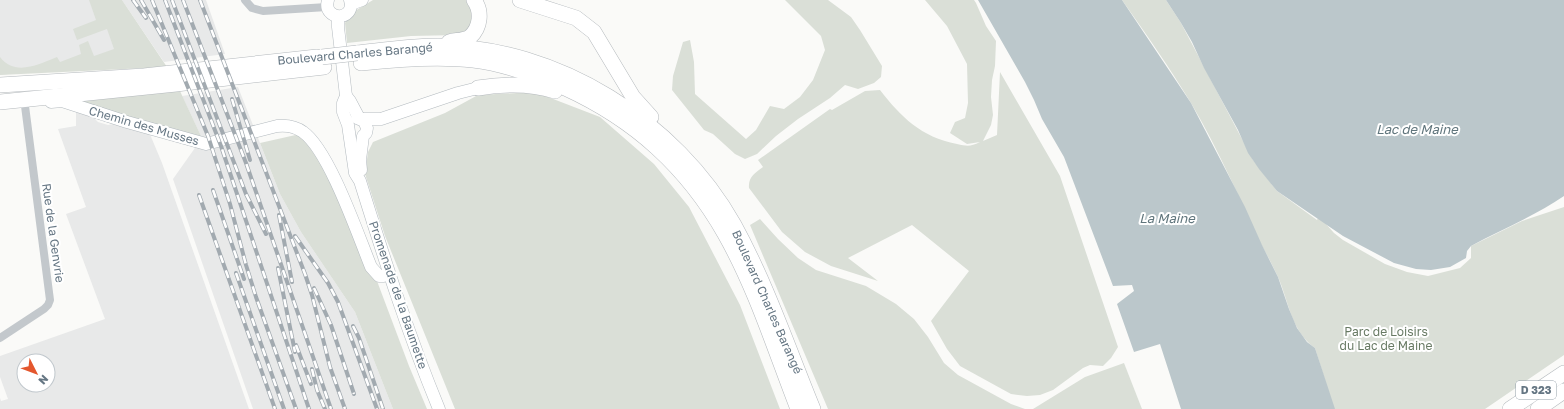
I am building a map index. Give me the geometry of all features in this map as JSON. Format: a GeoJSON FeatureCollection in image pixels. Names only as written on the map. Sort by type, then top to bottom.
{"type":"FeatureCollection","features":[{"type":"Feature","properties":{"kind":"highway"},"geometry":{"type":"LineString","coordinates":[[438,46],[470,37],[479,21],[478,5],[474,0]]}},
{"type":"Feature","properties":{"kind":"highway"},"geometry":{"type":"LineString","coordinates":[[520,0],[576,18],[594,32],[632,97],[657,123],[660,133]]}},
{"type":"Feature","properties":{"kind":"highway","name":"Boulevard Charles Barangé"},"geometry":{"type":"LineString","coordinates":[[0,102],[176,84],[438,46],[490,52],[517,57],[551,69],[609,96],[636,114],[660,133],[688,162],[710,189],[734,224],[756,269],[813,409]]}},
{"type":"Feature","properties":{"kind":"highway","name":"Boulevard Charles Barangé"},"geometry":{"type":"LineString","coordinates":[[358,58],[378,61],[443,58],[474,60],[517,70],[549,81],[608,110],[655,145],[674,164],[702,197],[725,234],[740,262],[757,302],[798,409]]}},
{"type":"Feature","properties":{"kind":"highway"},"geometry":{"type":"LineString","coordinates":[[378,61],[393,72]]}},
{"type":"Feature","properties":{"kind":"highway","name":"Boulevard Charles Barangé"},"geometry":{"type":"LineString","coordinates":[[3,84],[144,76],[323,62]]}},
{"type":"Feature","properties":{"kind":"highway"},"geometry":{"type":"LineString","coordinates":[[478,88],[496,85],[526,85],[549,89],[567,96],[584,97]]}},
{"type":"Feature","properties":{"kind":"highway","name":"D 323"},"geometry":{"type":"LineString","coordinates":[[1510,409],[1564,373]]}},
{"type":"Feature","properties":{"kind":"highway","name":"D 323"},"geometry":{"type":"LineString","coordinates":[[1538,409],[1564,392]]}},
{"type":"Feature","properties":{"kind":"street"},"geometry":{"type":"LineString","coordinates":[[245,0],[252,8],[263,11],[328,4],[331,14],[338,17],[349,12],[354,1]]}},
{"type":"Feature","properties":{"kind":"street","name":"Promenade de la Baumette"},"geometry":{"type":"LineString","coordinates":[[338,17],[346,96],[343,103],[343,112],[349,129],[355,173],[360,181],[389,274],[420,364],[439,409]]}},
{"type":"Feature","properties":{"kind":"street"},"geometry":{"type":"LineString","coordinates":[[381,119],[365,134],[357,138],[349,129],[352,120],[360,118],[381,119],[458,93],[478,88]]}},
{"type":"Feature","properties":{"kind":"street","name":"Promenade de la Baumette"},"geometry":{"type":"LineString","coordinates":[[346,96],[360,118],[366,123],[360,181]]}},
{"type":"Feature","properties":{"kind":"street","name":"Chemin des Musses"},"geometry":{"type":"LineString","coordinates":[[25,106],[62,101],[127,122],[206,144],[276,126],[295,128],[310,138],[324,158],[345,201],[371,267],[379,276],[389,274]]}},
{"type":"Feature","properties":{"kind":"street"},"geometry":{"type":"LineString","coordinates":[[0,108],[25,106]]}},
{"type":"Feature","properties":{"kind":"street","name":"Rue de la Genvrie"},"geometry":{"type":"LineString","coordinates":[[0,338],[44,309],[50,300],[25,106]]}},
{"type":"Feature","properties":{"kind":"shaded area"},"geometry":{"type":"Polygon","coordinates":[[[0,0],[105,0],[142,58],[0,75],[0,0]]]}},
{"type":"Feature","properties":{"kind":"shaded area"},"geometry":{"type":"Polygon","coordinates":[[[122,0],[206,0],[225,54],[164,62],[122,0]]]}},
{"type":"Feature","properties":{"kind":"shaded area"},"geometry":{"type":"Polygon","coordinates":[[[238,87],[280,194],[301,232],[355,312],[393,409],[253,409],[173,179],[202,138],[182,96],[238,87]]]}},
{"type":"Feature","properties":{"kind":"shaded area"},"geometry":{"type":"Polygon","coordinates":[[[76,110],[91,115],[98,122],[108,125],[118,123],[149,132],[162,163],[249,409],[0,409],[0,398],[1,401],[8,399],[0,377],[0,356],[105,319],[66,214],[86,207],[58,129],[76,126],[76,110]]]}},
{"type":"Feature","properties":{"kind":"green space"},"geometry":{"type":"Polygon","coordinates":[[[89,0],[122,0],[167,67],[0,75],[0,57],[6,63],[20,68],[43,63],[57,57],[60,62],[81,54],[79,45],[88,41],[94,56],[114,49],[107,29],[77,40],[73,29],[96,20],[89,0]]]}},
{"type":"Feature","properties":{"kind":"green space"},"geometry":{"type":"Polygon","coordinates":[[[373,0],[466,0],[474,13],[472,26],[459,35],[411,36],[347,43],[345,23],[350,14],[373,0]]]}},
{"type":"Feature","properties":{"kind":"green space"},"geometry":{"type":"Polygon","coordinates":[[[785,0],[828,0],[851,17],[882,66],[881,77],[874,83],[858,89],[845,85],[830,98],[798,119],[776,136],[757,154],[745,159],[735,154],[713,134],[704,130],[672,90],[673,76],[683,42],[690,40],[694,62],[695,94],[746,139],[756,130],[770,106],[784,109],[800,97],[813,80],[825,50],[821,36],[785,0]]]}},
{"type":"Feature","properties":{"kind":"green space"},"geometry":{"type":"Polygon","coordinates":[[[925,0],[974,0],[976,3],[986,26],[996,41],[995,66],[991,97],[993,115],[991,125],[983,141],[997,135],[1000,72],[1060,176],[1118,347],[1111,358],[1103,366],[1090,365],[1083,368],[1053,390],[1040,395],[1027,396],[1011,394],[960,366],[947,349],[931,321],[969,271],[912,225],[848,258],[878,281],[831,266],[805,252],[782,232],[749,188],[751,178],[763,167],[758,160],[830,109],[832,110],[865,91],[880,90],[904,117],[922,131],[944,141],[966,146],[974,145],[980,142],[967,144],[950,133],[955,122],[965,118],[968,103],[967,64],[947,26],[925,0]]]}},
{"type":"Feature","properties":{"kind":"green space","name":"Parc de Loisirs du Lac de Maine"},"geometry":{"type":"Polygon","coordinates":[[[1122,0],[1166,0],[1181,23],[1253,160],[1277,191],[1317,220],[1319,216],[1334,233],[1343,240],[1385,264],[1407,272],[1428,276],[1460,268],[1471,258],[1471,246],[1522,221],[1564,207],[1564,355],[1485,409],[1334,409],[1315,348],[1307,341],[1296,325],[1278,277],[1210,138],[1175,77],[1122,0]]]}},
{"type":"Feature","properties":{"kind":"green space"},"geometry":{"type":"Polygon","coordinates":[[[179,89],[202,138],[78,102],[79,99],[179,89]]]}},
{"type":"Feature","properties":{"kind":"green space"},"geometry":{"type":"Polygon","coordinates":[[[535,92],[600,117],[654,164],[689,207],[740,305],[780,409],[455,409],[385,236],[365,174],[368,152],[373,142],[445,113],[478,95],[535,92]]]}},
{"type":"Feature","properties":{"kind":"green space"},"geometry":{"type":"Polygon","coordinates":[[[300,134],[324,168],[370,275],[377,281],[427,409],[393,409],[355,312],[301,232],[280,194],[260,143],[300,134]]]}},
{"type":"Feature","properties":{"kind":"green space"},"geometry":{"type":"Polygon","coordinates":[[[760,219],[798,258],[816,270],[866,286],[896,304],[914,319],[928,337],[944,363],[958,375],[1011,404],[1025,409],[828,409],[750,225],[760,219]]]}},
{"type":"Feature","properties":{"kind":"green space"},"geometry":{"type":"Polygon","coordinates":[[[1124,363],[1142,409],[1033,409],[1085,377],[1124,363]]]}},
{"type":"Feature","properties":{"kind":"water","name":"La Maine"},"geometry":{"type":"Polygon","coordinates":[[[978,0],[1122,0],[1191,103],[1245,207],[1278,277],[1297,328],[1307,342],[1315,348],[1335,409],[1181,409],[1160,344],[1134,352],[1117,304],[1134,291],[1132,285],[1113,286],[1064,157],[1042,119],[1025,82],[978,0]]]}},
{"type":"Feature","properties":{"kind":"water","name":"Lac de Maine"},"geometry":{"type":"Polygon","coordinates":[[[1166,0],[1564,0],[1564,196],[1530,216],[1471,246],[1467,251],[1466,258],[1450,267],[1431,270],[1416,269],[1394,263],[1343,236],[1277,191],[1248,153],[1238,130],[1204,68],[1192,42],[1166,0]]]}},
{"type":"Feature","properties":{"kind":"railway"},"geometry":{"type":"LineString","coordinates":[[133,0],[146,18]]}},
{"type":"Feature","properties":{"kind":"railway"},"geometry":{"type":"LineString","coordinates":[[141,0],[164,40]]}},
{"type":"Feature","properties":{"kind":"railway"},"geometry":{"type":"LineString","coordinates":[[152,0],[208,136],[230,204],[256,297],[296,409]]}},
{"type":"Feature","properties":{"kind":"railway"},"geometry":{"type":"LineString","coordinates":[[165,0],[221,146],[309,409]]}},
{"type":"Feature","properties":{"kind":"railway"},"geometry":{"type":"LineString","coordinates":[[172,0],[246,194],[266,234]]}},
{"type":"Feature","properties":{"kind":"railway"},"geometry":{"type":"LineString","coordinates":[[183,0],[246,163],[331,409]]}},
{"type":"Feature","properties":{"kind":"railway"},"geometry":{"type":"LineString","coordinates":[[200,0],[305,274],[312,295],[330,367],[345,409]]}},
{"type":"Feature","properties":{"kind":"railway"},"geometry":{"type":"LineString","coordinates":[[232,99],[250,160]]}},
{"type":"Feature","properties":{"kind":"railway"},"geometry":{"type":"LineString","coordinates":[[213,190],[244,279]]}},
{"type":"Feature","properties":{"kind":"railway"},"geometry":{"type":"LineString","coordinates":[[199,195],[275,409]]}},
{"type":"Feature","properties":{"kind":"railway"},"geometry":{"type":"LineString","coordinates":[[279,215],[292,282]]}},
{"type":"Feature","properties":{"kind":"railway"},"geometry":{"type":"LineString","coordinates":[[295,236],[328,283],[338,302],[377,409]]}},
{"type":"Feature","properties":{"kind":"railway"},"geometry":{"type":"LineString","coordinates":[[278,268],[295,352]]}},
{"type":"Feature","properties":{"kind":"railway"},"geometry":{"type":"LineString","coordinates":[[236,273],[284,409]]}},
{"type":"Feature","properties":{"kind":"railway"},"geometry":{"type":"LineString","coordinates":[[314,288],[331,325],[354,394]]}},
{"type":"Feature","properties":{"kind":"railway"},"geometry":{"type":"LineString","coordinates":[[353,326],[359,338],[383,409]]}},
{"type":"Feature","properties":{"kind":"railway"},"geometry":{"type":"LineString","coordinates":[[296,345],[311,384]]}},
{"type":"Feature","properties":{"kind":"railway"},"geometry":{"type":"LineString","coordinates":[[312,369],[317,390],[325,409]]}}]}
